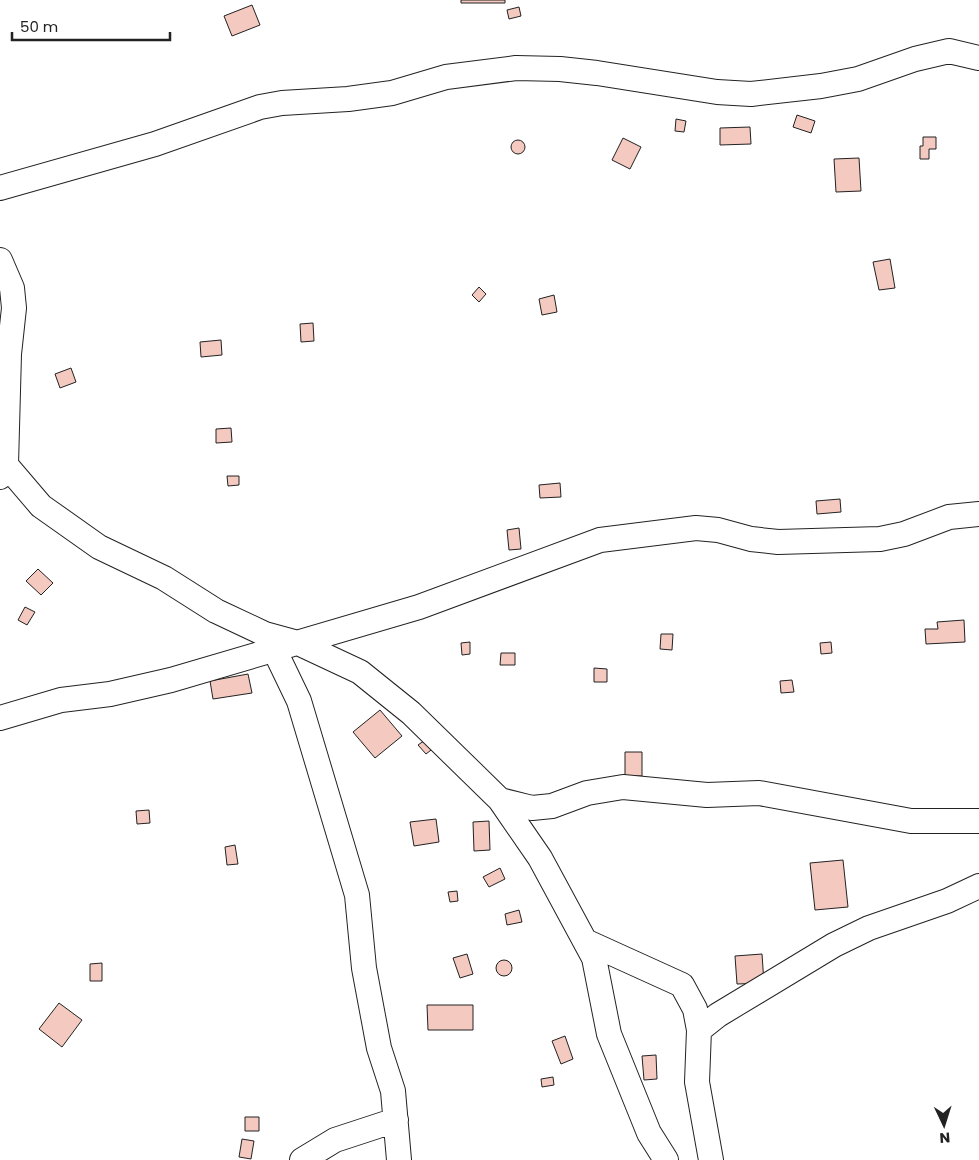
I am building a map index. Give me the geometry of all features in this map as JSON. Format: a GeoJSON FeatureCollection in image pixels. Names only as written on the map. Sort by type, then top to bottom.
{"type":"FeatureCollection","features":[{"type":"Feature","properties":{"kind":"street"},"geometry":{"type":"LineString","coordinates":[[0,188],[154,144],[260,107],[282,103],[348,99],[392,93],[446,77],[516,68],[560,69],[717,92],[751,94],[821,86],[858,79],[915,60],[949,52],[979,58]]}},
{"type":"Feature","properties":{"kind":"street"},"geometry":{"type":"LineString","coordinates":[[0,260],[12,288],[14,308],[9,354],[3,471],[42,506],[100,547],[164,578],[216,611],[265,634],[298,643],[360,672],[411,714],[500,800],[540,858],[594,958],[610,1034],[649,1133],[666,1160]]}},
{"type":"Feature","properties":{"kind":"street"},"geometry":{"type":"LineString","coordinates":[[0,718],[61,700],[110,694],[171,680],[298,643],[419,607],[600,540],[696,528],[718,530],[751,539],[778,542],[880,539],[904,534],[949,517],[979,514]]}},
{"type":"Feature","properties":{"kind":"street"},"geometry":{"type":"LineString","coordinates":[[274,650],[299,701],[357,896],[364,968],[379,1048],[394,1092],[399,1160]]}},
{"type":"Feature","properties":{"kind":"street"},"geometry":{"type":"LineString","coordinates":[[500,800],[532,808],[552,806],[587,793],[623,787],[707,795],[759,793],[911,821],[979,822]]}},
{"type":"Feature","properties":{"kind":"street"},"geometry":{"type":"LineString","coordinates":[[699,1030],[718,1015],[834,945],[869,928],[947,901],[979,886]]}},
{"type":"Feature","properties":{"kind":"street"},"geometry":{"type":"LineString","coordinates":[[585,941],[682,985],[695,1009],[699,1030],[697,1082],[711,1160]]}},
{"type":"Feature","properties":{"kind":"street"},"geometry":{"type":"LineString","coordinates":[[302,1160],[336,1140],[396,1120]]}},
{"type":"Feature","properties":{"kind":"building"},"geometry":{"type":"Polygon","coordinates":[[[461,0],[505,0],[505,3],[461,3],[461,0]]]}},
{"type":"Feature","properties":{"kind":"building"},"geometry":{"type":"Polygon","coordinates":[[[252,5],[260,25],[232,36],[224,16],[252,5]]]}},
{"type":"Feature","properties":{"kind":"building"},"geometry":{"type":"Polygon","coordinates":[[[519,7],[521,16],[509,19],[507,10],[519,7]]]}},
{"type":"Feature","properties":{"kind":"building"},"geometry":{"type":"Polygon","coordinates":[[[797,115],[815,121],[811,133],[793,127],[797,115]]]}},
{"type":"Feature","properties":{"kind":"building"},"geometry":{"type":"Polygon","coordinates":[[[676,119],[686,121],[684,132],[675,131],[676,119]]]}},
{"type":"Feature","properties":{"kind":"building"},"geometry":{"type":"Polygon","coordinates":[[[750,127],[751,144],[720,145],[720,128],[750,127]]]}},
{"type":"Feature","properties":{"kind":"building"},"geometry":{"type":"Polygon","coordinates":[[[923,137],[936,137],[936,149],[929,149],[929,159],[920,159],[920,146],[923,146],[923,137]]]}},
{"type":"Feature","properties":{"kind":"building"},"geometry":{"type":"Polygon","coordinates":[[[623,138],[641,147],[630,169],[612,160],[623,138]]]}},
{"type":"Feature","properties":{"kind":"building"},"geometry":{"type":"Polygon","coordinates":[[[515,140],[521,140],[525,147],[521,154],[515,154],[511,150],[511,144],[515,140]]]}},
{"type":"Feature","properties":{"kind":"building"},"geometry":{"type":"Polygon","coordinates":[[[859,158],[861,191],[836,192],[834,159],[859,158]]]}},
{"type":"Feature","properties":{"kind":"building"},"geometry":{"type":"Polygon","coordinates":[[[890,259],[895,288],[879,290],[873,262],[890,259]]]}},
{"type":"Feature","properties":{"kind":"building"},"geometry":{"type":"Polygon","coordinates":[[[479,287],[486,294],[479,302],[472,295],[479,287]]]}},
{"type":"Feature","properties":{"kind":"building"},"geometry":{"type":"Polygon","coordinates":[[[554,295],[557,312],[542,315],[539,299],[554,295]]]}},
{"type":"Feature","properties":{"kind":"building"},"geometry":{"type":"Polygon","coordinates":[[[313,323],[314,341],[301,342],[300,324],[313,323]]]}},
{"type":"Feature","properties":{"kind":"building"},"geometry":{"type":"Polygon","coordinates":[[[221,340],[222,355],[201,357],[200,342],[221,340]]]}},
{"type":"Feature","properties":{"kind":"building"},"geometry":{"type":"Polygon","coordinates":[[[71,368],[76,382],[60,388],[55,374],[71,368]]]}},
{"type":"Feature","properties":{"kind":"building"},"geometry":{"type":"Polygon","coordinates":[[[231,428],[232,442],[216,443],[216,429],[231,428]]]}},
{"type":"Feature","properties":{"kind":"building"},"geometry":{"type":"Polygon","coordinates":[[[227,476],[239,476],[239,485],[228,486],[227,476]]]}},
{"type":"Feature","properties":{"kind":"building"},"geometry":{"type":"Polygon","coordinates":[[[560,483],[561,497],[540,498],[539,485],[560,483]]]}},
{"type":"Feature","properties":{"kind":"building"},"geometry":{"type":"Polygon","coordinates":[[[840,499],[841,512],[817,514],[816,501],[840,499]]]}},
{"type":"Feature","properties":{"kind":"building"},"geometry":{"type":"Polygon","coordinates":[[[519,528],[521,549],[509,550],[507,530],[519,528]]]}},
{"type":"Feature","properties":{"kind":"building"},"geometry":{"type":"Polygon","coordinates":[[[38,569],[53,583],[41,595],[26,581],[38,569]]]}},
{"type":"Feature","properties":{"kind":"building"},"geometry":{"type":"Polygon","coordinates":[[[25,607],[35,612],[27,625],[18,620],[25,607]]]}},
{"type":"Feature","properties":{"kind":"building"},"geometry":{"type":"Polygon","coordinates":[[[964,620],[965,642],[926,644],[925,629],[938,629],[937,622],[964,620]]]}},
{"type":"Feature","properties":{"kind":"building"},"geometry":{"type":"Polygon","coordinates":[[[661,634],[673,634],[672,650],[660,649],[661,634]]]}},
{"type":"Feature","properties":{"kind":"building"},"geometry":{"type":"Polygon","coordinates":[[[470,642],[470,654],[462,655],[461,643],[470,642]]]}},
{"type":"Feature","properties":{"kind":"building"},"geometry":{"type":"Polygon","coordinates":[[[831,642],[832,653],[821,654],[820,643],[831,642]]]}},
{"type":"Feature","properties":{"kind":"building"},"geometry":{"type":"Polygon","coordinates":[[[501,653],[515,653],[515,665],[500,665],[501,653]]]}},
{"type":"Feature","properties":{"kind":"building"},"geometry":{"type":"Polygon","coordinates":[[[594,668],[607,669],[607,682],[594,682],[594,668]]]}},
{"type":"Feature","properties":{"kind":"building"},"geometry":{"type":"Polygon","coordinates":[[[248,674],[252,693],[213,699],[210,681],[248,674]]]}},
{"type":"Feature","properties":{"kind":"building"},"geometry":{"type":"Polygon","coordinates":[[[792,680],[794,692],[781,693],[780,681],[792,680]]]}},
{"type":"Feature","properties":{"kind":"building"},"geometry":{"type":"Polygon","coordinates":[[[380,710],[402,736],[375,758],[353,732],[380,710]]]}},
{"type":"Feature","properties":{"kind":"building"},"geometry":{"type":"Polygon","coordinates":[[[428,738],[435,747],[426,754],[418,745],[428,738]]]}},
{"type":"Feature","properties":{"kind":"building"},"geometry":{"type":"Polygon","coordinates":[[[625,752],[642,752],[642,776],[625,776],[625,752]]]}},
{"type":"Feature","properties":{"kind":"building"},"geometry":{"type":"Polygon","coordinates":[[[149,810],[150,823],[137,824],[136,811],[149,810]]]}},
{"type":"Feature","properties":{"kind":"building"},"geometry":{"type":"Polygon","coordinates":[[[436,819],[439,842],[414,846],[410,822],[436,819]]]}},
{"type":"Feature","properties":{"kind":"building"},"geometry":{"type":"Polygon","coordinates":[[[489,821],[490,850],[474,851],[473,822],[489,821]]]}},
{"type":"Feature","properties":{"kind":"building"},"geometry":{"type":"Polygon","coordinates":[[[235,845],[238,864],[227,865],[225,847],[235,845]]]}},
{"type":"Feature","properties":{"kind":"building"},"geometry":{"type":"Polygon","coordinates":[[[843,860],[848,907],[815,910],[810,863],[843,860]]]}},
{"type":"Feature","properties":{"kind":"building"},"geometry":{"type":"Polygon","coordinates":[[[500,868],[505,879],[489,887],[483,877],[500,868]]]}},
{"type":"Feature","properties":{"kind":"building"},"geometry":{"type":"Polygon","coordinates":[[[457,891],[458,901],[450,902],[448,892],[457,891]]]}},
{"type":"Feature","properties":{"kind":"building"},"geometry":{"type":"Polygon","coordinates":[[[519,910],[522,922],[507,925],[505,914],[519,910]]]}},
{"type":"Feature","properties":{"kind":"building"},"geometry":{"type":"Polygon","coordinates":[[[467,954],[473,974],[460,978],[453,958],[467,954]]]}},
{"type":"Feature","properties":{"kind":"building"},"geometry":{"type":"Polygon","coordinates":[[[762,954],[764,983],[737,984],[735,956],[762,954]]]}},
{"type":"Feature","properties":{"kind":"building"},"geometry":{"type":"Polygon","coordinates":[[[504,960],[510,962],[512,968],[510,974],[504,976],[498,974],[496,968],[498,962],[504,960]]]}},
{"type":"Feature","properties":{"kind":"building"},"geometry":{"type":"Polygon","coordinates":[[[102,963],[102,981],[90,981],[90,964],[102,963]]]}},
{"type":"Feature","properties":{"kind":"building"},"geometry":{"type":"Polygon","coordinates":[[[59,1003],[82,1020],[62,1047],[39,1029],[59,1003]]]}},
{"type":"Feature","properties":{"kind":"building"},"geometry":{"type":"Polygon","coordinates":[[[427,1005],[473,1005],[473,1030],[428,1030],[427,1005]]]}},
{"type":"Feature","properties":{"kind":"building"},"geometry":{"type":"Polygon","coordinates":[[[565,1036],[573,1059],[561,1064],[552,1041],[565,1036]]]}},
{"type":"Feature","properties":{"kind":"building"},"geometry":{"type":"Polygon","coordinates":[[[656,1055],[657,1079],[644,1080],[642,1056],[656,1055]]]}},
{"type":"Feature","properties":{"kind":"building"},"geometry":{"type":"Polygon","coordinates":[[[553,1077],[554,1085],[542,1087],[541,1079],[553,1077]]]}},
{"type":"Feature","properties":{"kind":"building"},"geometry":{"type":"Polygon","coordinates":[[[245,1117],[259,1117],[259,1131],[245,1131],[245,1117]]]}},
{"type":"Feature","properties":{"kind":"building"},"geometry":{"type":"Polygon","coordinates":[[[242,1139],[254,1141],[251,1159],[239,1157],[242,1139]]]}}]}
